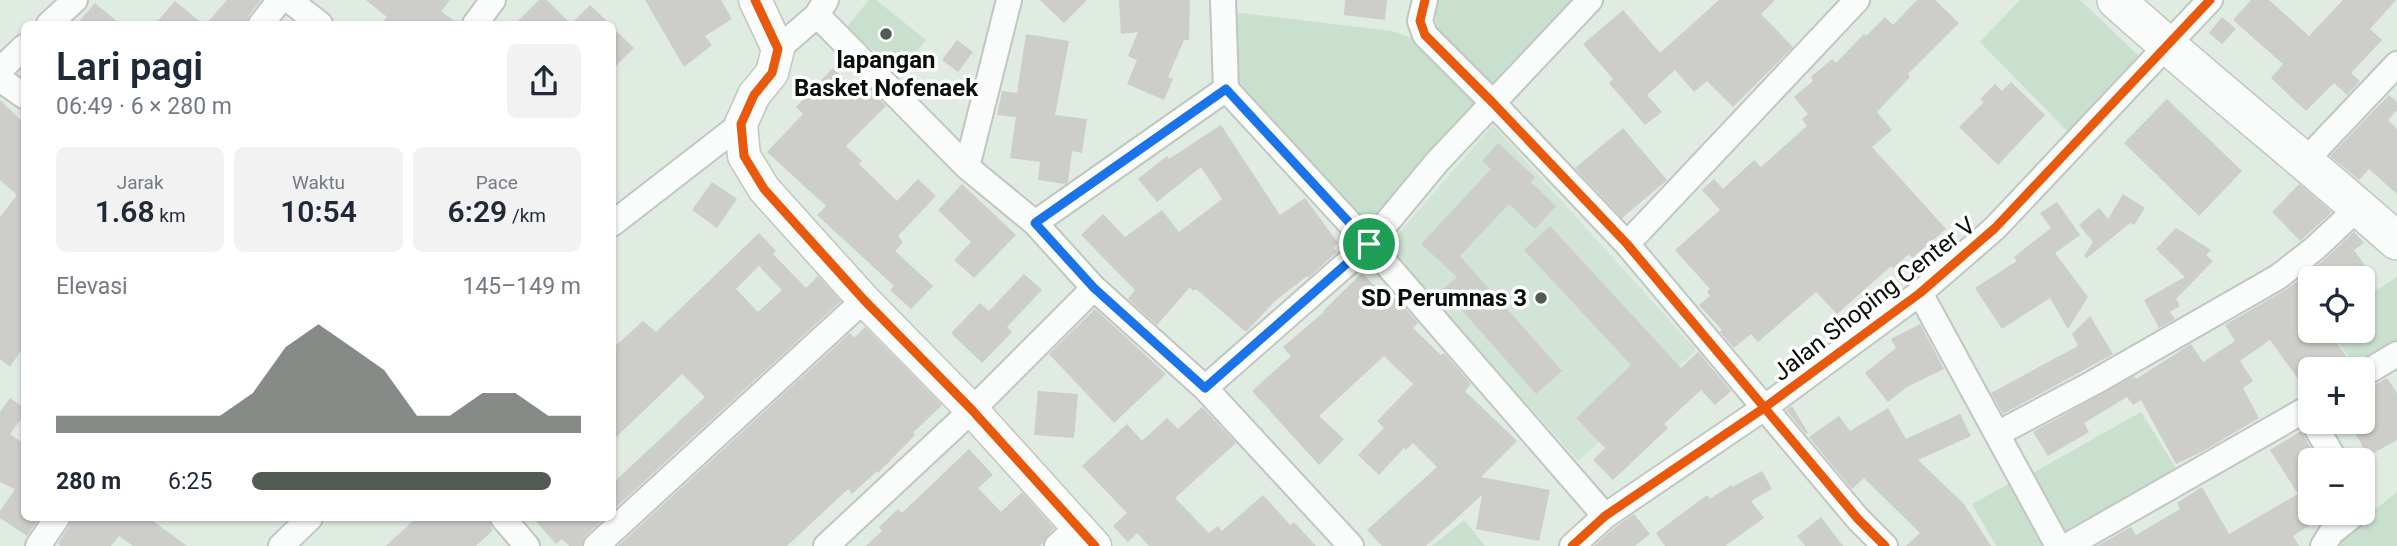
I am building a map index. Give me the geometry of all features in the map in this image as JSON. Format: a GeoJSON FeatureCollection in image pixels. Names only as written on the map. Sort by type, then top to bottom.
{"type":"FeatureCollection","features":[{"type":"Feature","properties":{"kind":"main road"},"geometry":{"type":"LineString","coordinates":[[2116,0],[2167,46],[2306,160],[2397,241]]}},
{"type":"Feature","properties":{"kind":"street"},"geometry":{"type":"LineString","coordinates":[[52,21],[75,0]]}},
{"type":"Feature","properties":{"kind":"street"},"geometry":{"type":"LineString","coordinates":[[263,21],[280,0]]}},
{"type":"Feature","properties":{"kind":"street"},"geometry":{"type":"LineString","coordinates":[[289,0],[316,21]]}},
{"type":"Feature","properties":{"kind":"street"},"geometry":{"type":"LineString","coordinates":[[477,21],[493,0]]}},
{"type":"Feature","properties":{"kind":"street"},"geometry":{"type":"LineString","coordinates":[[755,0],[778,49]]}},
{"type":"Feature","properties":{"kind":"street"},"geometry":{"type":"LineString","coordinates":[[967,167],[1009,0]]}},
{"type":"Feature","properties":{"kind":"street"},"geometry":{"type":"LineString","coordinates":[[1223,0],[1226,89],[1369,244],[1605,516]]}},
{"type":"Feature","properties":{"kind":"street"},"geometry":{"type":"LineString","coordinates":[[1425,0],[1420,21],[1425,35],[1627,244],[1858,519],[1885,546]]}},
{"type":"Feature","properties":{"kind":"street"},"geometry":{"type":"LineString","coordinates":[[1205,388],[1369,244],[1437,162],[1590,0]]}},
{"type":"Feature","properties":{"kind":"street"},"geometry":{"type":"LineString","coordinates":[[1627,244],[1857,0]]}},
{"type":"Feature","properties":{"kind":"street","name":"Jalan Shoping Center V"},"geometry":{"type":"LineString","coordinates":[[1572,546],[1605,516],[1764,408],[1920,293],[1996,228],[2210,0]]}},
{"type":"Feature","properties":{"kind":"street"},"geometry":{"type":"LineString","coordinates":[[616,221],[741,124],[754,95],[772,73],[778,49],[822,8],[967,167],[1035,223],[1094,288],[1205,388],[1351,546]]}},
{"type":"Feature","properties":{"kind":"street"},"geometry":{"type":"LineString","coordinates":[[0,70],[21,50]]}},
{"type":"Feature","properties":{"kind":"street"},"geometry":{"type":"LineString","coordinates":[[2306,160],[2397,64]]}},
{"type":"Feature","properties":{"kind":"street"},"geometry":{"type":"LineString","coordinates":[[0,79],[21,94]]}},
{"type":"Feature","properties":{"kind":"street"},"geometry":{"type":"LineString","coordinates":[[1035,223],[1226,89]]}},
{"type":"Feature","properties":{"kind":"street"},"geometry":{"type":"LineString","coordinates":[[741,124],[744,156],[764,189],[864,300],[972,410],[1076,540]]}},
{"type":"Feature","properties":{"kind":"street"},"geometry":{"type":"LineString","coordinates":[[1997,434],[2094,383],[2278,277],[2314,249],[2359,207]]}},
{"type":"Feature","properties":{"kind":"street"},"geometry":{"type":"LineString","coordinates":[[826,546],[972,410],[1094,288]]}},
{"type":"Feature","properties":{"kind":"street"},"geometry":{"type":"LineString","coordinates":[[1920,293],[2058,546]]}},
{"type":"Feature","properties":{"kind":"street"},"geometry":{"type":"LineString","coordinates":[[596,546],[864,300]]}},
{"type":"Feature","properties":{"kind":"street"},"geometry":{"type":"LineString","coordinates":[[2375,368],[2397,355]]}},
{"type":"Feature","properties":{"kind":"street"},"geometry":{"type":"LineString","coordinates":[[2067,546],[2298,421]]}},
{"type":"Feature","properties":{"kind":"street"},"geometry":{"type":"LineString","coordinates":[[38,546],[55,521]]}},
{"type":"Feature","properties":{"kind":"street"},"geometry":{"type":"LineString","coordinates":[[281,546],[307,521]]}},
{"type":"Feature","properties":{"kind":"street"},"geometry":{"type":"LineString","coordinates":[[506,521],[527,546]]}},
{"type":"Feature","properties":{"kind":"street"},"geometry":{"type":"LineString","coordinates":[[2323,546],[2331,533],[2342,525]]}},
{"type":"Feature","properties":{"kind":"shaded area","name":"lapangan Basket Nofenaek"},"geometry":{"type":"Polygon","coordinates":[[[869,0],[876,0],[926,40],[900,72],[846,28],[869,0]]]}},
{"type":"Feature","properties":{"kind":"shaded area"},"geometry":{"type":"Polygon","coordinates":[[[1438,0],[1571,2],[1494,89],[1438,31],[1434,9],[1438,0]]]}},
{"type":"Feature","properties":{"kind":"shaded area"},"geometry":{"type":"Polygon","coordinates":[[[2020,0],[2080,0],[2142,59],[2070,134],[1980,42],[2020,0]]]}},
{"type":"Feature","properties":{"kind":"shaded area"},"geometry":{"type":"Polygon","coordinates":[[[1232,12],[1392,31],[1417,40],[1477,105],[1370,229],[1239,83],[1232,12]]]}},
{"type":"Feature","properties":{"kind":"shaded area","name":"SD Perumnas 3"},"geometry":{"type":"Polygon","coordinates":[[[1493,125],[1696,350],[1578,461],[1387,247],[1493,125]]]}},
{"type":"Feature","properties":{"kind":"shaded area"},"geometry":{"type":"Polygon","coordinates":[[[2397,277],[2397,350],[2375,361],[2375,357],[2349,357],[2339,343],[2375,343],[2375,291],[2397,277]]]}},
{"type":"Feature","properties":{"kind":"shaded area"},"geometry":{"type":"Polygon","coordinates":[[[2141,412],[2181,476],[2062,539],[2027,476],[2141,412]]]}},
{"type":"Feature","properties":{"kind":"shaded area"},"geometry":{"type":"Polygon","coordinates":[[[2012,482],[2049,546],[1996,546],[1972,504],[2012,482]]]}},
{"type":"Feature","properties":{"kind":"shaded area"},"geometry":{"type":"Polygon","coordinates":[[[2397,492],[2397,546],[2334,546],[2336,541],[2356,525],[2375,525],[2375,510],[2397,492]]]}},
{"type":"Feature","properties":{"kind":"shaded area"},"geometry":{"type":"Polygon","coordinates":[[[1464,520],[1485,546],[1432,546],[1464,520]]]}},
{"type":"Feature","properties":{"kind":"building"},"geometry":{"type":"Polygon","coordinates":[[[227,0],[261,0],[248,21],[209,21],[227,0]]]}},
{"type":"Feature","properties":{"kind":"building"},"geometry":{"type":"Polygon","coordinates":[[[366,0],[450,0],[441,11],[454,21],[384,21],[387,17],[366,0]]]}},
{"type":"Feature","properties":{"kind":"building"},"geometry":{"type":"Polygon","coordinates":[[[539,0],[547,0],[568,21],[518,21],[539,0]]]}},
{"type":"Feature","properties":{"kind":"building"},"geometry":{"type":"Polygon","coordinates":[[[645,0],[721,0],[732,19],[705,36],[712,45],[684,67],[645,0]]]}},
{"type":"Feature","properties":{"kind":"building"},"geometry":{"type":"Polygon","coordinates":[[[1040,0],[1087,0],[1064,23],[1040,0]]]}},
{"type":"Feature","properties":{"kind":"building"},"geometry":{"type":"Polygon","coordinates":[[[1119,0],[1190,0],[1189,40],[1184,40],[1168,77],[1173,79],[1164,100],[1127,84],[1137,60],[1128,56],[1138,32],[1121,34],[1119,0]]]}},
{"type":"Feature","properties":{"kind":"building"},"geometry":{"type":"Polygon","coordinates":[[[1345,0],[1387,0],[1385,20],[1344,15],[1345,0]]]}},
{"type":"Feature","properties":{"kind":"building"},"geometry":{"type":"Polygon","coordinates":[[[1719,0],[1775,0],[1761,14],[1793,47],[1733,107],[1707,81],[1694,92],[1675,70],[1647,95],[1662,112],[1645,125],[1609,83],[1613,79],[1583,44],[1623,10],[1660,53],[1719,0]]]}},
{"type":"Feature","properties":{"kind":"building"},"geometry":{"type":"Polygon","coordinates":[[[1917,0],[1935,0],[1959,23],[1908,74],[1910,77],[1877,112],[1892,130],[1872,147],[1946,229],[1912,258],[1909,254],[1893,268],[1891,266],[1837,314],[1816,292],[1758,342],[1751,334],[1734,348],[1699,305],[1710,296],[1707,292],[1710,289],[1675,250],[1720,210],[1702,190],[1714,179],[1723,189],[1754,160],[1761,167],[1807,126],[1802,119],[1808,114],[1794,97],[1813,81],[1811,77],[1832,59],[1836,63],[1885,17],[1893,25],[1917,0]]]}},
{"type":"Feature","properties":{"kind":"building"},"geometry":{"type":"Polygon","coordinates":[[[2251,0],[2269,0],[2309,36],[2343,0],[2396,0],[2370,29],[2382,40],[2351,73],[2360,81],[2347,95],[2334,83],[2306,111],[2271,78],[2283,64],[2233,20],[2251,0]]]}},
{"type":"Feature","properties":{"kind":"building"},"geometry":{"type":"Polygon","coordinates":[[[175,1],[199,21],[158,21],[175,1]]]}},
{"type":"Feature","properties":{"kind":"building"},"geometry":{"type":"Polygon","coordinates":[[[95,3],[116,21],[80,21],[95,3]]]}},
{"type":"Feature","properties":{"kind":"building"},"geometry":{"type":"Polygon","coordinates":[[[590,5],[607,21],[574,21],[590,5]]]}},
{"type":"Feature","properties":{"kind":"building"},"geometry":{"type":"Polygon","coordinates":[[[2222,17],[2236,29],[2222,44],[2209,33],[2222,17]]]}},
{"type":"Feature","properties":{"kind":"building"},"geometry":{"type":"Polygon","coordinates":[[[616,31],[634,48],[616,66],[616,31]]]}},
{"type":"Feature","properties":{"kind":"building"},"geometry":{"type":"Polygon","coordinates":[[[1026,34],[1069,41],[1055,115],[1087,119],[1082,153],[1072,151],[1068,182],[1065,184],[1038,180],[1040,162],[1010,158],[1016,117],[997,115],[1002,91],[1017,93],[1026,34]]]}},
{"type":"Feature","properties":{"kind":"building"},"geometry":{"type":"Polygon","coordinates":[[[957,40],[973,52],[958,72],[942,60],[957,40]]]}},
{"type":"Feature","properties":{"kind":"building"},"geometry":{"type":"Polygon","coordinates":[[[833,68],[862,96],[869,89],[886,106],[846,146],[862,161],[859,164],[897,201],[918,179],[936,196],[898,236],[903,242],[895,251],[933,286],[911,309],[890,290],[894,286],[817,215],[826,206],[767,152],[803,114],[796,107],[833,68]]]}},
{"type":"Feature","properties":{"kind":"building"},"geometry":{"type":"Polygon","coordinates":[[[2011,82],[2045,115],[1998,165],[1959,127],[1984,102],[1980,99],[1995,84],[2002,91],[2011,82]]]}},
{"type":"Feature","properties":{"kind":"building"},"geometry":{"type":"Polygon","coordinates":[[[2389,95],[2397,102],[2397,110],[2388,120],[2397,129],[2397,194],[2369,169],[2359,180],[2330,156],[2389,95]]]}},
{"type":"Feature","properties":{"kind":"building"},"geometry":{"type":"Polygon","coordinates":[[[2167,99],[2242,171],[2199,216],[2124,143],[2167,99]]]}},
{"type":"Feature","properties":{"kind":"building"},"geometry":{"type":"Polygon","coordinates":[[[0,100],[21,120],[21,350],[10,367],[0,359],[0,217],[17,195],[0,180],[0,100]]]}},
{"type":"Feature","properties":{"kind":"building"},"geometry":{"type":"Polygon","coordinates":[[[1221,125],[1280,215],[1305,198],[1338,243],[1333,247],[1337,252],[1308,278],[1307,276],[1275,301],[1246,332],[1196,289],[1193,291],[1190,287],[1157,325],[1128,299],[1135,290],[1081,235],[1103,214],[1125,237],[1162,210],[1179,232],[1222,199],[1201,167],[1157,202],[1138,179],[1167,156],[1169,159],[1221,125]]]}},
{"type":"Feature","properties":{"kind":"building"},"geometry":{"type":"Polygon","coordinates":[[[1623,128],[1667,180],[1622,218],[1575,168],[1623,128]]]}},
{"type":"Feature","properties":{"kind":"building"},"geometry":{"type":"Polygon","coordinates":[[[1498,143],[1535,177],[1531,182],[1556,206],[1535,229],[1509,204],[1460,256],[1562,371],[1536,394],[1443,289],[1457,277],[1421,244],[1491,169],[1482,161],[1498,143]]]}},
{"type":"Feature","properties":{"kind":"building"},"geometry":{"type":"Polygon","coordinates":[[[712,182],[737,199],[717,228],[692,210],[712,182]]]}},
{"type":"Feature","properties":{"kind":"building"},"geometry":{"type":"Polygon","coordinates":[[[962,184],[1016,235],[974,278],[954,260],[971,242],[938,210],[962,184]]]}},
{"type":"Feature","properties":{"kind":"building"},"geometry":{"type":"Polygon","coordinates":[[[2299,184],[2332,212],[2300,241],[2272,212],[2299,184]]]}},
{"type":"Feature","properties":{"kind":"building"},"geometry":{"type":"Polygon","coordinates":[[[2123,194],[2145,208],[2134,225],[2130,223],[2087,258],[2084,256],[2093,242],[2079,225],[2099,208],[2108,219],[2123,194]]]}},
{"type":"Feature","properties":{"kind":"building"},"geometry":{"type":"Polygon","coordinates":[[[2057,202],[2080,235],[2055,253],[2088,297],[2068,329],[2050,298],[2002,329],[1975,288],[2017,261],[2014,257],[2051,228],[2040,213],[2057,202]]]}},
{"type":"Feature","properties":{"kind":"building"},"geometry":{"type":"Polygon","coordinates":[[[1550,226],[1681,368],[1698,352],[1731,391],[1715,405],[1701,390],[1664,424],[1668,428],[1613,480],[1593,460],[1605,448],[1576,418],[1631,365],[1524,250],[1550,226]]]}},
{"type":"Feature","properties":{"kind":"building"},"geometry":{"type":"Polygon","coordinates":[[[2176,228],[2211,250],[2206,255],[2213,261],[2176,299],[2180,306],[2170,312],[2175,319],[2159,328],[2144,300],[2185,277],[2156,249],[2176,228]]]}},
{"type":"Feature","properties":{"kind":"building"},"geometry":{"type":"Polygon","coordinates":[[[2354,232],[2364,243],[2354,250],[2365,266],[2317,266],[2354,232]]]}},
{"type":"Feature","properties":{"kind":"building"},"geometry":{"type":"Polygon","coordinates":[[[759,233],[776,251],[773,254],[806,288],[818,276],[841,301],[616,507],[616,480],[705,397],[682,374],[616,437],[616,345],[643,321],[656,332],[759,233]],[[759,266],[736,289],[758,312],[782,290],[759,266]]]}},
{"type":"Feature","properties":{"kind":"building"},"geometry":{"type":"Polygon","coordinates":[[[1362,273],[1390,302],[1395,297],[1418,323],[1413,328],[1441,355],[1444,353],[1471,384],[1465,391],[1517,441],[1481,477],[1550,490],[1539,541],[1476,529],[1482,495],[1426,546],[1382,546],[1367,530],[1437,467],[1413,443],[1406,450],[1404,448],[1379,475],[1358,455],[1384,428],[1377,421],[1413,384],[1384,356],[1319,416],[1344,439],[1319,465],[1252,391],[1291,356],[1283,347],[1324,312],[1362,273]]]}},
{"type":"Feature","properties":{"kind":"building"},"geometry":{"type":"Polygon","coordinates":[[[1024,274],[1042,290],[1007,327],[1012,332],[982,363],[951,333],[980,303],[989,311],[1024,274]]]}},
{"type":"Feature","properties":{"kind":"building"},"geometry":{"type":"Polygon","coordinates":[[[2298,280],[2298,343],[2337,343],[2347,357],[2298,357],[2298,379],[2270,340],[2240,361],[2253,381],[2243,388],[2259,418],[2176,464],[2141,400],[2133,405],[2127,397],[2084,423],[2089,432],[2048,456],[2033,432],[2134,376],[2136,379],[2191,344],[2203,362],[2235,341],[2225,325],[2298,280]]]}},
{"type":"Feature","properties":{"kind":"building"},"geometry":{"type":"Polygon","coordinates":[[[1095,309],[1166,374],[1114,423],[1049,354],[1095,309]]]}},
{"type":"Feature","properties":{"kind":"building"},"geometry":{"type":"Polygon","coordinates":[[[2090,316],[2113,354],[2003,414],[1991,393],[2078,346],[2072,334],[2090,316]]]}},
{"type":"Feature","properties":{"kind":"building"},"geometry":{"type":"Polygon","coordinates":[[[1920,324],[1944,369],[1907,387],[1888,402],[1865,373],[1896,348],[1891,339],[1920,324]]]}},
{"type":"Feature","properties":{"kind":"building"},"geometry":{"type":"Polygon","coordinates":[[[865,327],[942,405],[878,473],[877,471],[852,494],[848,489],[787,546],[618,546],[850,333],[854,338],[865,327]]]}},
{"type":"Feature","properties":{"kind":"building"},"geometry":{"type":"Polygon","coordinates":[[[2387,378],[2397,393],[2397,440],[2375,452],[2375,448],[2364,448],[2356,434],[2375,434],[2375,385],[2387,378]]]}},
{"type":"Feature","properties":{"kind":"building"},"geometry":{"type":"Polygon","coordinates":[[[1038,391],[1078,394],[1074,438],[1034,435],[1038,391]]]}},
{"type":"Feature","properties":{"kind":"building"},"geometry":{"type":"Polygon","coordinates":[[[10,398],[21,406],[21,419],[10,434],[21,442],[21,521],[37,521],[27,536],[0,518],[0,511],[15,489],[0,482],[0,412],[10,398]]]}},
{"type":"Feature","properties":{"kind":"building"},"geometry":{"type":"Polygon","coordinates":[[[1792,406],[1808,433],[1806,434],[1786,410],[1792,406]]]}},
{"type":"Feature","properties":{"kind":"building"},"geometry":{"type":"Polygon","coordinates":[[[1202,407],[1236,443],[1175,498],[1209,533],[1218,526],[1222,531],[1263,495],[1290,525],[1294,522],[1316,546],[1149,546],[1137,533],[1128,542],[1113,526],[1127,513],[1082,466],[1127,424],[1142,441],[1167,418],[1178,429],[1202,407]]]}},
{"type":"Feature","properties":{"kind":"building"},"geometry":{"type":"Polygon","coordinates":[[[1888,408],[1906,439],[1960,414],[1971,436],[1918,460],[1964,504],[1991,546],[1906,546],[1920,533],[1864,478],[1852,489],[1809,437],[1839,416],[1850,431],[1888,408]]]}},
{"type":"Feature","properties":{"kind":"building"},"geometry":{"type":"Polygon","coordinates":[[[2298,433],[2303,434],[2311,448],[2298,448],[2298,494],[2270,450],[2298,433]]]}},
{"type":"Feature","properties":{"kind":"building"},"geometry":{"type":"Polygon","coordinates":[[[969,449],[993,475],[978,488],[1001,512],[1022,492],[1054,528],[1040,546],[866,546],[882,531],[879,527],[898,509],[902,513],[969,449]]]}},
{"type":"Feature","properties":{"kind":"building"},"geometry":{"type":"Polygon","coordinates":[[[1762,471],[1772,489],[1751,501],[1764,518],[1725,546],[1665,546],[1656,533],[1707,495],[1710,499],[1731,485],[1732,487],[1762,471]]]}},
{"type":"Feature","properties":{"kind":"building"},"geometry":{"type":"Polygon","coordinates":[[[2202,487],[2229,534],[2298,494],[2298,525],[2310,525],[2293,536],[2299,546],[2097,546],[2131,527],[2136,535],[2180,509],[2177,503],[2202,487]]]}},
{"type":"Feature","properties":{"kind":"building"},"geometry":{"type":"Polygon","coordinates":[[[1634,514],[1650,534],[1635,546],[1594,546],[1614,528],[1634,514]]]}},
{"type":"Feature","properties":{"kind":"building"},"geometry":{"type":"Polygon","coordinates":[[[1821,517],[1843,546],[1805,546],[1797,536],[1821,517]]]}},
{"type":"Feature","properties":{"kind":"building"},"geometry":{"type":"Polygon","coordinates":[[[71,521],[153,521],[187,546],[133,546],[119,536],[111,546],[61,546],[58,544],[71,521]]]}},
{"type":"Feature","properties":{"kind":"building"},"geometry":{"type":"Polygon","coordinates":[[[413,521],[489,521],[493,530],[476,546],[386,546],[413,521]]]}},
{"type":"Feature","properties":{"kind":"building"},"geometry":{"type":"Polygon","coordinates":[[[536,521],[602,521],[585,536],[582,546],[569,546],[562,539],[556,544],[536,521]]]}},
{"type":"Feature","properties":{"kind":"cycle path"},"geometry":{"type":"LineString","coordinates":[[755,0],[778,49],[772,73],[754,95],[741,124],[744,156],[764,189],[864,300],[972,410],[1095,546]]}},
{"type":"Feature","properties":{"kind":"cycle path"},"geometry":{"type":"LineString","coordinates":[[1425,0],[1420,21],[1425,35],[1627,244],[1858,519],[1885,546]]}},
{"type":"Feature","properties":{"kind":"cycle path"},"geometry":{"type":"LineString","coordinates":[[1572,546],[1605,516],[1764,408],[1920,293],[1995,228],[2210,0]]}},
{"type":"Feature","properties":{"kind":"place","name":"lapangan Basket Nofenaek"},"geometry":{"type":"Point","coordinates":[886,34]}},
{"type":"Feature","properties":{"kind":"place","name":"SD Perumnas 3"},"geometry":{"type":"Point","coordinates":[1541,298]}},
{"type":"Feature","properties":{"kind":"route"},"geometry":{"type":"LineString","coordinates":[[1226,89],[1369,244],[1205,388],[1094,288],[1035,223],[1226,89]]}}]}
